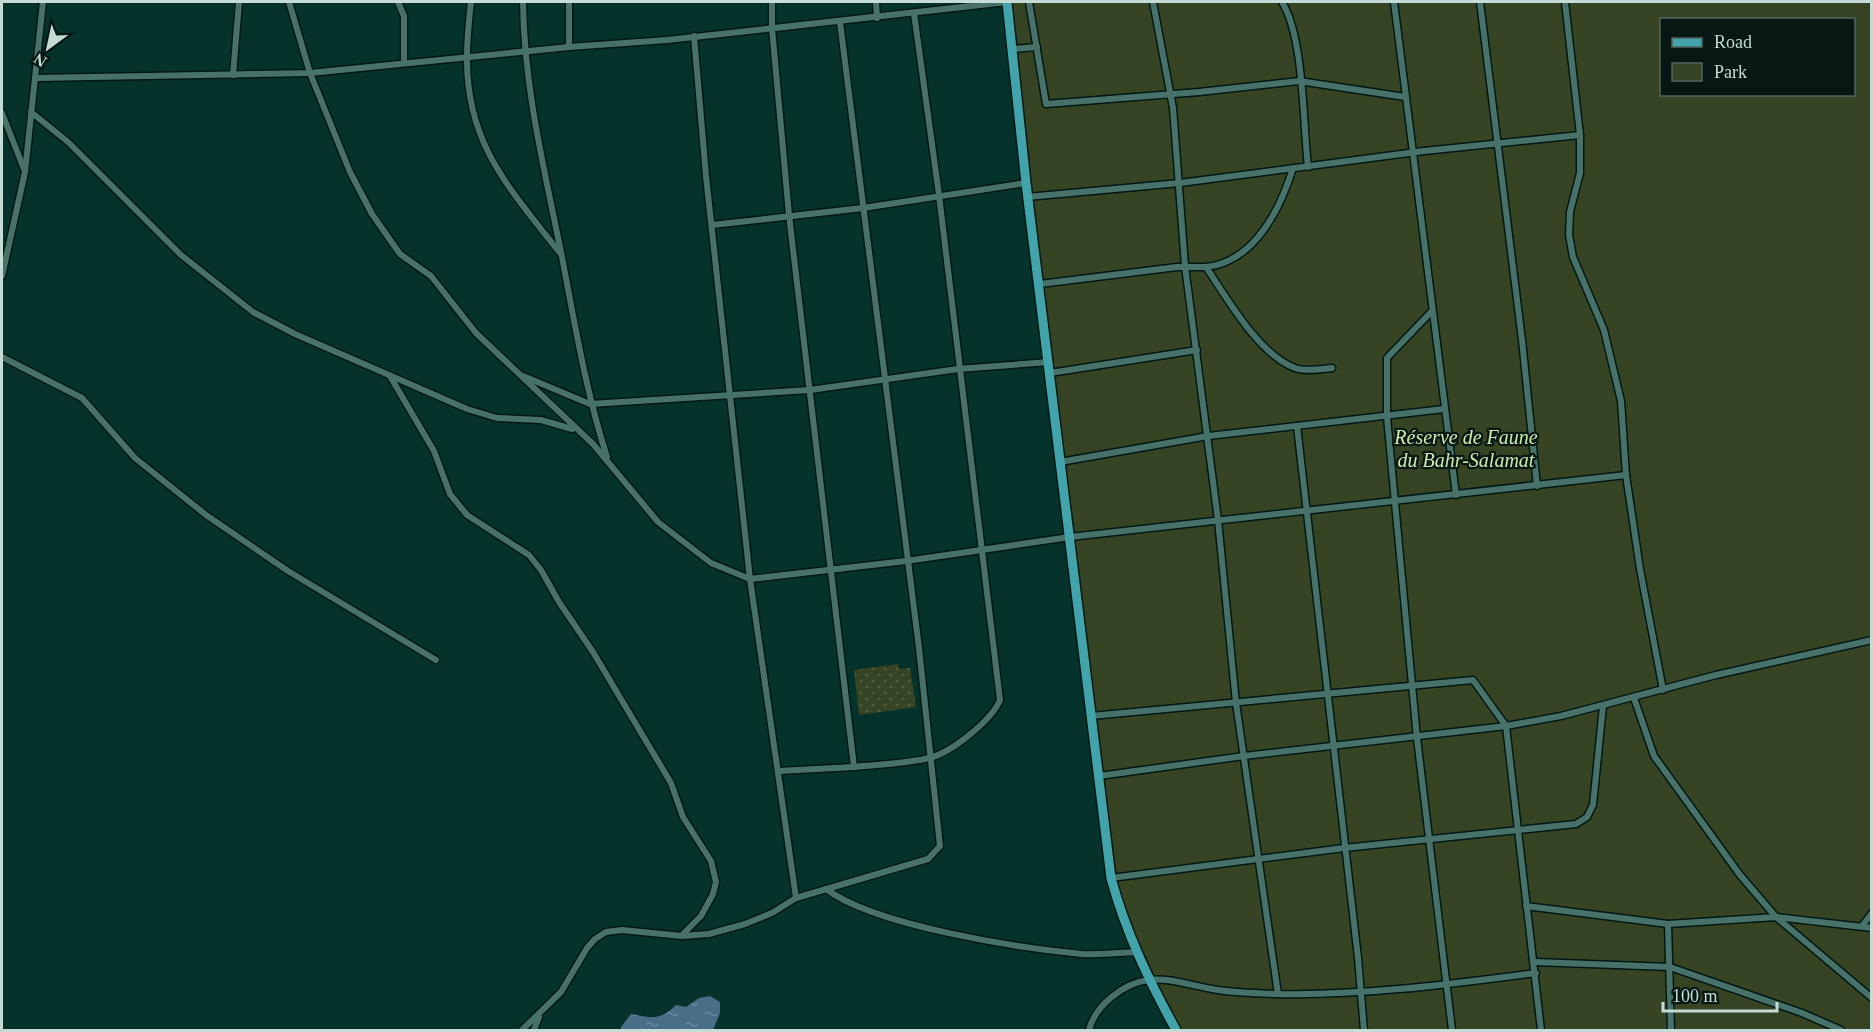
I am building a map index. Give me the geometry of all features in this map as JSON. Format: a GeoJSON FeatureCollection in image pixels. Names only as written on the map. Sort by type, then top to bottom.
{"type":"FeatureCollection","features":[{"type":"Feature","properties":{"kind":"main road"},"geometry":{"type":"LineString","coordinates":[[1007,2],[1027,197],[1040,284],[1111,878],[1148,980],[1176,1030]]}},
{"type":"Feature","properties":{"kind":"street"},"geometry":{"type":"LineString","coordinates":[[2,273],[25,172],[43,2]]}},
{"type":"Feature","properties":{"kind":"street"},"geometry":{"type":"LineString","coordinates":[[233,75],[239,2]]}},
{"type":"Feature","properties":{"kind":"street"},"geometry":{"type":"LineString","coordinates":[[289,2],[310,73],[350,172],[384,232],[406,260],[439,285],[476,333],[608,460],[658,522],[691,550],[711,563],[750,579],[833,571],[1070,537],[1626,475]]}},
{"type":"Feature","properties":{"kind":"street"},"geometry":{"type":"LineString","coordinates":[[398,2],[404,16],[404,63]]}},
{"type":"Feature","properties":{"kind":"street"},"geometry":{"type":"LineString","coordinates":[[471,2],[467,56],[474,115],[489,156],[507,185],[562,256]]}},
{"type":"Feature","properties":{"kind":"street"},"geometry":{"type":"LineString","coordinates":[[523,2],[524,52],[536,132],[590,404],[608,460]]}},
{"type":"Feature","properties":{"kind":"street"},"geometry":{"type":"LineString","coordinates":[[569,2],[569,47]]}},
{"type":"Feature","properties":{"kind":"street"},"geometry":{"type":"LineString","coordinates":[[772,2],[772,28],[789,215],[833,571],[854,767]]}},
{"type":"Feature","properties":{"kind":"street"},"geometry":{"type":"LineString","coordinates":[[876,2],[877,18]]}},
{"type":"Feature","properties":{"kind":"street"},"geometry":{"type":"LineString","coordinates":[[36,78],[310,73],[467,56],[840,22],[1007,2]]}},
{"type":"Feature","properties":{"kind":"street"},"geometry":{"type":"LineString","coordinates":[[1029,2],[1046,104],[1299,81],[1405,97]]}},
{"type":"Feature","properties":{"kind":"street"},"geometry":{"type":"LineString","coordinates":[[1153,2],[1170,93],[1180,183],[1185,266],[1218,520],[1236,703],[1278,994]]}},
{"type":"Feature","properties":{"kind":"street"},"geometry":{"type":"LineString","coordinates":[[1282,2],[1289,17],[1299,81],[1308,167]]}},
{"type":"Feature","properties":{"kind":"street"},"geometry":{"type":"LineString","coordinates":[[1394,2],[1411,153],[1456,495]]}},
{"type":"Feature","properties":{"kind":"street"},"geometry":{"type":"LineString","coordinates":[[1480,2],[1537,486]]}},
{"type":"Feature","properties":{"kind":"street"},"geometry":{"type":"LineString","coordinates":[[1565,2],[1580,135],[1580,173],[1570,212],[1569,235],[1573,257],[1604,330],[1621,400],[1626,475],[1640,569],[1663,690]]}},
{"type":"Feature","properties":{"kind":"street"},"geometry":{"type":"LineString","coordinates":[[778,771],[854,767],[931,758],[979,728],[995,711],[1000,700],[958,369],[939,195],[914,13]]}},
{"type":"Feature","properties":{"kind":"street"},"geometry":{"type":"LineString","coordinates":[[522,1030],[540,1015],[561,992],[587,948],[606,932],[621,930],[682,936],[709,934],[745,924],[772,913],[796,898],[928,859],[940,846],[840,22]]}},
{"type":"Feature","properties":{"kind":"street"},"geometry":{"type":"LineString","coordinates":[[694,36],[750,579],[796,898]]}},
{"type":"Feature","properties":{"kind":"street"},"geometry":{"type":"LineString","coordinates":[[1012,49],[1036,46]]}},
{"type":"Feature","properties":{"kind":"street"},"geometry":{"type":"LineString","coordinates":[[32,112],[68,142],[181,255],[229,296],[253,312],[295,334],[482,415],[541,420],[575,429]]}},
{"type":"Feature","properties":{"kind":"street"},"geometry":{"type":"LineString","coordinates":[[2,113],[25,172]]}},
{"type":"Feature","properties":{"kind":"street"},"geometry":{"type":"LineString","coordinates":[[1027,197],[1180,183],[1498,142],[1580,135]]}},
{"type":"Feature","properties":{"kind":"street"},"geometry":{"type":"LineString","coordinates":[[1040,284],[1185,266],[1222,265],[1235,259],[1253,242],[1280,204],[1293,168]]}},
{"type":"Feature","properties":{"kind":"street"},"geometry":{"type":"LineString","coordinates":[[712,225],[863,208],[1026,183]]}},
{"type":"Feature","properties":{"kind":"street"},"geometry":{"type":"LineString","coordinates":[[1206,267],[1240,317],[1266,347],[1285,363],[1298,369],[1332,368]]}},
{"type":"Feature","properties":{"kind":"street"},"geometry":{"type":"LineString","coordinates":[[1431,312],[1387,358],[1387,417],[1417,738],[1452,1030]]}},
{"type":"Feature","properties":{"kind":"street"},"geometry":{"type":"LineString","coordinates":[[1050,373],[1197,350]]}},
{"type":"Feature","properties":{"kind":"street"},"geometry":{"type":"LineString","coordinates":[[2,357],[82,398],[135,458],[206,515],[288,571],[436,660]]}},
{"type":"Feature","properties":{"kind":"street"},"geometry":{"type":"LineString","coordinates":[[519,375],[590,404],[810,390],[884,382],[958,369],[1049,362]]}},
{"type":"Feature","properties":{"kind":"street"},"geometry":{"type":"LineString","coordinates":[[390,376],[434,451],[450,494],[467,515],[529,555],[541,570],[559,602],[594,652],[670,783],[683,817],[711,861],[716,882],[713,894],[701,916],[682,936]]}},
{"type":"Feature","properties":{"kind":"street"},"geometry":{"type":"LineString","coordinates":[[1060,462],[1208,436],[1444,409]]}},
{"type":"Feature","properties":{"kind":"street"},"geometry":{"type":"LineString","coordinates":[[1297,426],[1332,748],[1362,991],[1364,1030]]}},
{"type":"Feature","properties":{"kind":"street"},"geometry":{"type":"LineString","coordinates":[[1099,776],[1244,756],[1332,748],[1506,726],[1603,706],[1716,675],[1872,640]]}},
{"type":"Feature","properties":{"kind":"street"},"geometry":{"type":"LineString","coordinates":[[1091,716],[1473,680],[1506,726],[1526,906],[1535,962],[1541,1030]]}},
{"type":"Feature","properties":{"kind":"street"},"geometry":{"type":"LineString","coordinates":[[1634,698],[1652,751],[1740,875],[1776,916],[1872,998]]}},
{"type":"Feature","properties":{"kind":"street"},"geometry":{"type":"LineString","coordinates":[[1111,878],[1430,838],[1576,824],[1587,817],[1593,805],[1603,706]]}},
{"type":"Feature","properties":{"kind":"street"},"geometry":{"type":"LineString","coordinates":[[826,889],[838,898],[887,917],[963,934],[1084,954],[1137,952]]}},
{"type":"Feature","properties":{"kind":"street"},"geometry":{"type":"LineString","coordinates":[[1526,906],[1668,924],[1776,916],[1872,928]]}},
{"type":"Feature","properties":{"kind":"street"},"geometry":{"type":"LineString","coordinates":[[1862,926],[1872,913]]}},
{"type":"Feature","properties":{"kind":"street"},"geometry":{"type":"LineString","coordinates":[[1668,924],[1671,1030]]}},
{"type":"Feature","properties":{"kind":"street"},"geometry":{"type":"LineString","coordinates":[[1535,962],[1670,967],[1802,1013],[1841,1030]]}},
{"type":"Feature","properties":{"kind":"street"},"geometry":{"type":"LineString","coordinates":[[1089,1030],[1092,1018],[1104,1003],[1121,991],[1148,980],[1233,992],[1278,994],[1362,991],[1536,973]]}},
{"type":"Feature","properties":{"kind":"street"},"geometry":{"type":"LineString","coordinates":[[534,1030],[540,1015]]}},
{"type":"Feature","properties":{"kind":"green space","name":"Réserve de Faune du Bahr-Salamat"},"geometry":{"type":"Polygon","coordinates":[[[1007,2],[1871,2],[1871,1030],[1176,1030],[1119,905],[1007,2]]]}},
{"type":"Feature","properties":{"kind":"green space"},"geometry":{"type":"Polygon","coordinates":[[[898,664],[899,669],[910,668],[916,707],[859,715],[854,670],[898,664]]]}},
{"type":"Feature","properties":{"kind":"water"},"geometry":{"type":"Polygon","coordinates":[[[710,996],[720,1002],[720,1013],[713,1030],[621,1030],[631,1014],[660,1016],[676,1005],[686,1007],[699,998],[710,996]]]}}]}
